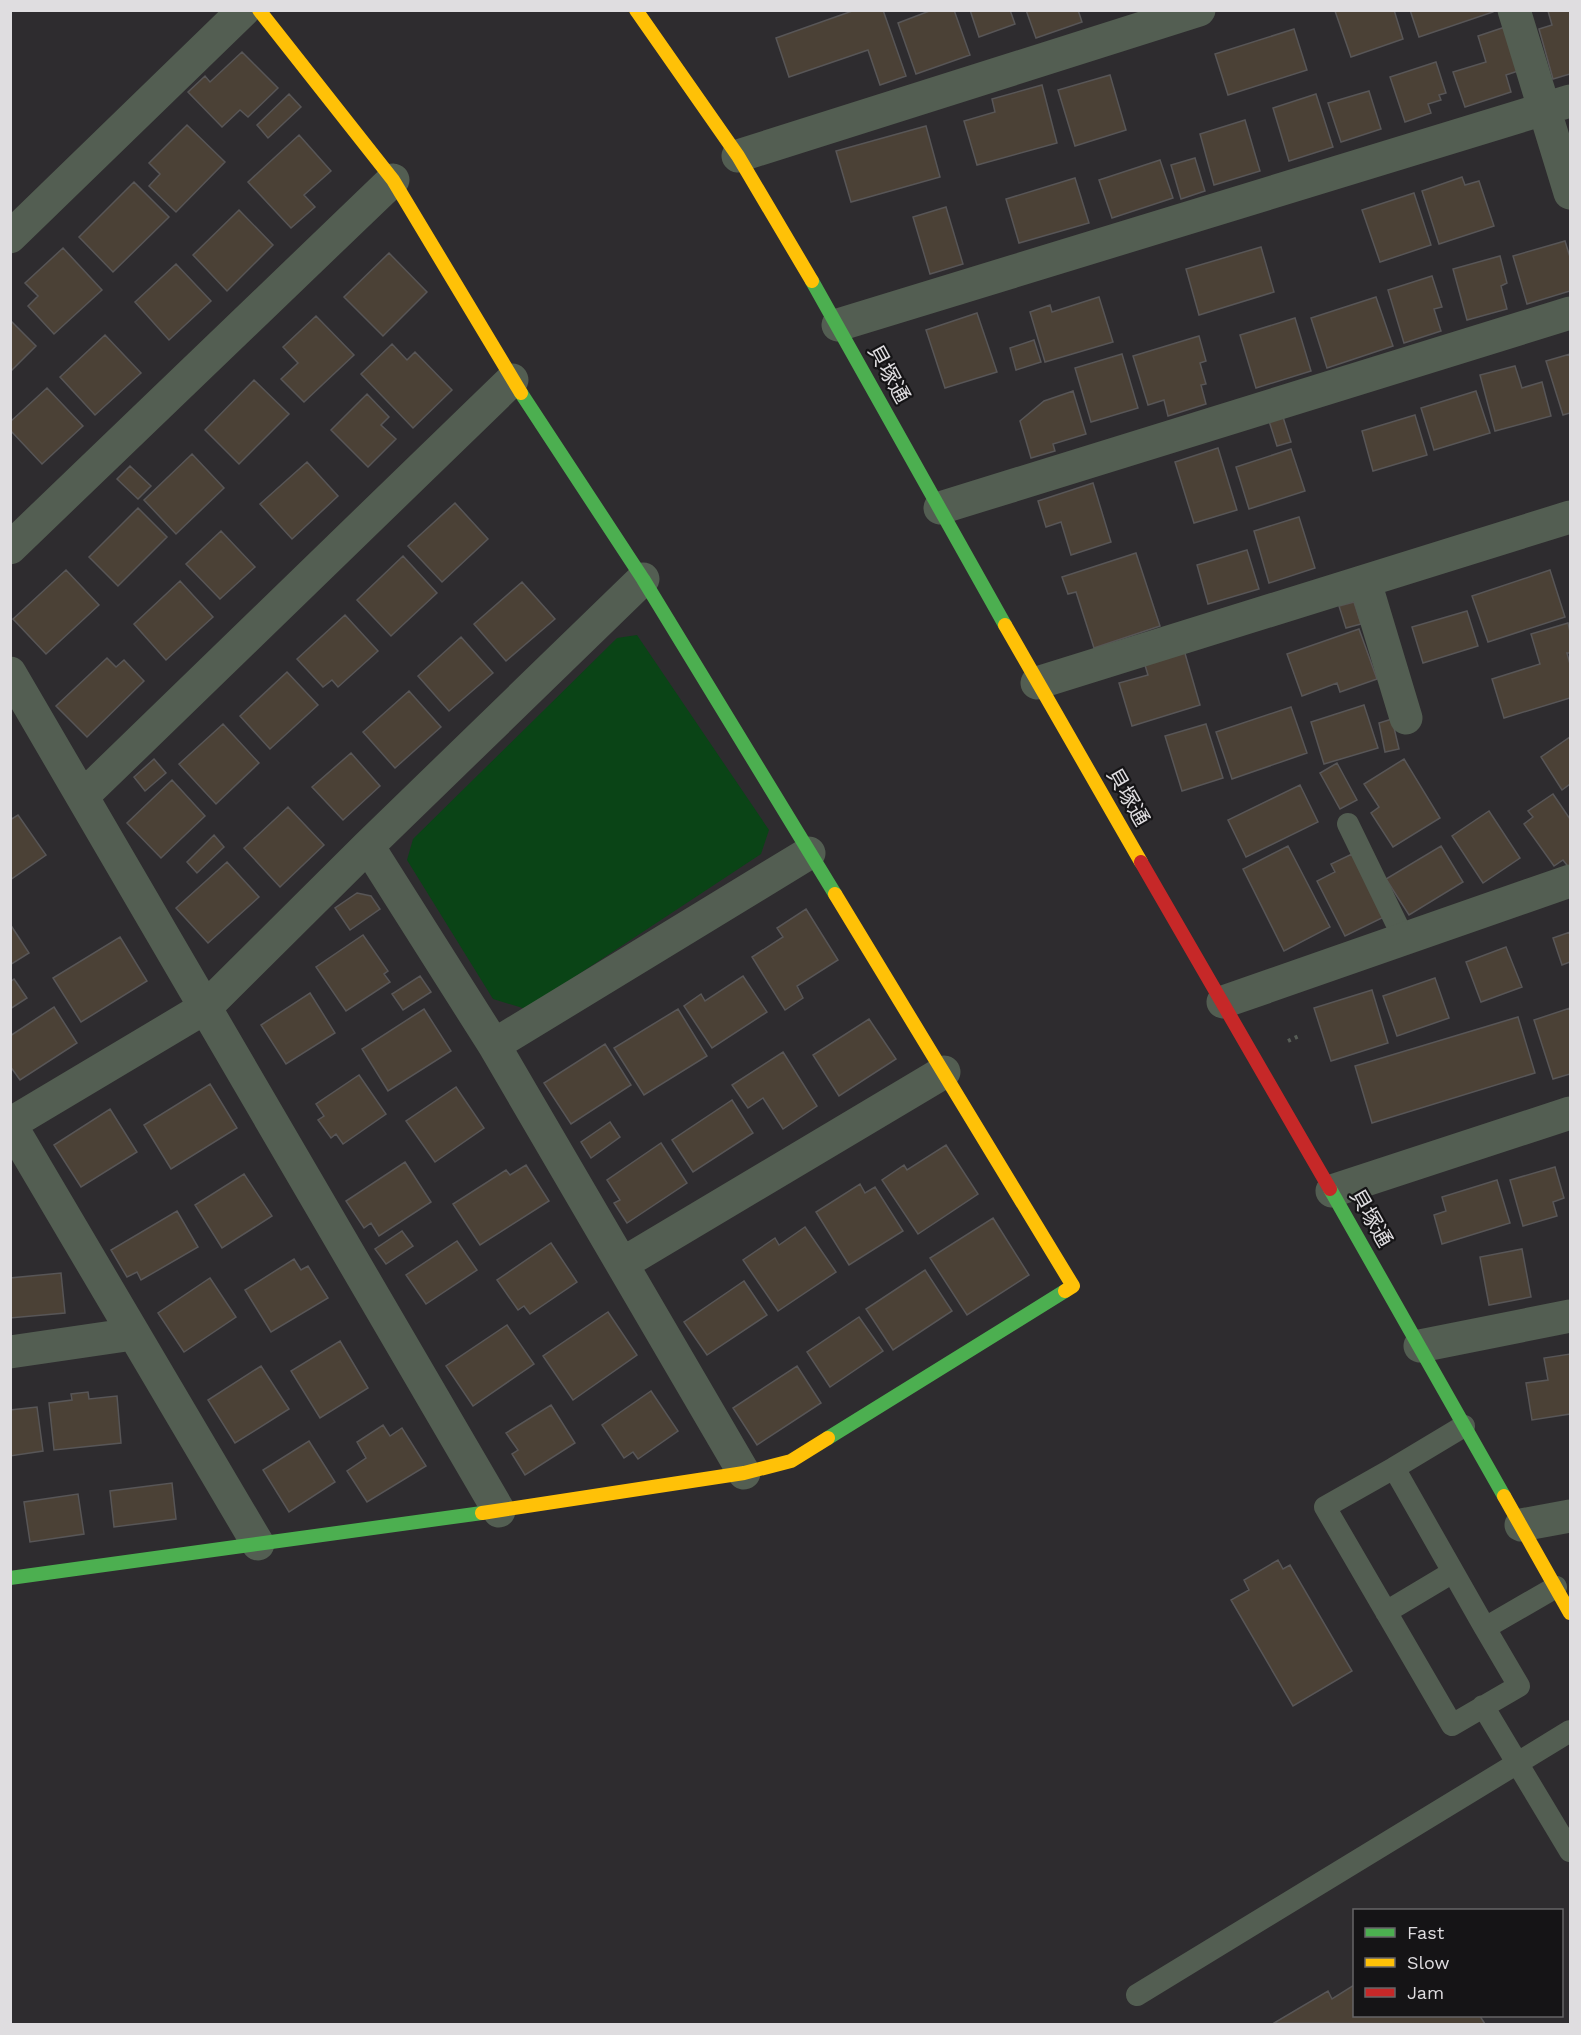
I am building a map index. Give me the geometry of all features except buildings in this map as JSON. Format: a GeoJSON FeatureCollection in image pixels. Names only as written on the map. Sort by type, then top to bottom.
{"type":"FeatureCollection","features":[{"type":"Feature","properties":{"kind":"street"},"geometry":{"type":"LineString","coordinates":[[10,237],[244,10]]}},
{"type":"Feature","properties":{"kind":"street"},"geometry":{"type":"LineString","coordinates":[[10,1578],[499,1510],[744,1473],[791,1461],[1073,1286],[643,579],[512,380],[393,180],[259,10]]}},
{"type":"Feature","properties":{"kind":"street","name":"貝塚通"},"geometry":{"type":"LineString","coordinates":[[636,10],[738,156],[838,325],[1038,683],[1332,1191],[1570,1613]]}},
{"type":"Feature","properties":{"kind":"street"},"geometry":{"type":"LineString","coordinates":[[738,156],[1199,10]]}},
{"type":"Feature","properties":{"kind":"street"},"geometry":{"type":"LineString","coordinates":[[1514,10],[1558,104],[1570,193]]}},
{"type":"Feature","properties":{"kind":"street"},"geometry":{"type":"LineString","coordinates":[[838,325],[1558,104]]}},
{"type":"Feature","properties":{"kind":"street"},"geometry":{"type":"LineString","coordinates":[[10,548],[393,180]]}},
{"type":"Feature","properties":{"kind":"street"},"geometry":{"type":"LineString","coordinates":[[940,508],[1570,313]]}},
{"type":"Feature","properties":{"kind":"street"},"geometry":{"type":"LineString","coordinates":[[83,796],[512,380]]}},
{"type":"Feature","properties":{"kind":"street"},"geometry":{"type":"LineString","coordinates":[[1038,683],[1570,518]]}},
{"type":"Feature","properties":{"kind":"street"},"geometry":{"type":"LineString","coordinates":[[258,1544],[10,1124],[206,1007],[643,579]]}},
{"type":"Feature","properties":{"kind":"street"},"geometry":{"type":"LineString","coordinates":[[1365,582],[1406,718]]}},
{"type":"Feature","properties":{"kind":"street"},"geometry":{"type":"LineString","coordinates":[[10,673],[499,1510]]}},
{"type":"Feature","properties":{"kind":"street"},"geometry":{"type":"LineString","coordinates":[[368,846],[494,1045],[744,1473]]}},
{"type":"Feature","properties":{"kind":"street"},"geometry":{"type":"LineString","coordinates":[[494,1045],[809,853]]}},
{"type":"Feature","properties":{"kind":"street"},"geometry":{"type":"LineString","coordinates":[[1223,1002],[1570,881]]}},
{"type":"Feature","properties":{"kind":"street"},"geometry":{"type":"LineString","coordinates":[[622,1264],[944,1072]]}},
{"type":"Feature","properties":{"kind":"street"},"geometry":{"type":"LineString","coordinates":[[1332,1191],[1570,1113]]}},
{"type":"Feature","properties":{"kind":"street"},"geometry":{"type":"LineString","coordinates":[[1420,1346],[1570,1316]]}},
{"type":"Feature","properties":{"kind":"street"},"geometry":{"type":"LineString","coordinates":[[10,1352],[133,1334]]}},
{"type":"Feature","properties":{"kind":"street"},"geometry":{"type":"LineString","coordinates":[[1521,1525],[1570,1516]]}},
{"type":"Feature","properties":{"kind":"lane"},"geometry":{"type":"LineString","coordinates":[[1348,824],[1404,939]]}},
{"type":"Feature","properties":{"kind":"lane"},"geometry":{"type":"LineString","coordinates":[[1394,1468],[1519,1686],[1452,1725],[1325,1508],[1464,1426]]}},
{"type":"Feature","properties":{"kind":"lane"},"geometry":{"type":"LineString","coordinates":[[1386,1612],[1453,1572]]}},
{"type":"Feature","properties":{"kind":"lane"},"geometry":{"type":"LineString","coordinates":[[1485,1628],[1556,1587]]}},
{"type":"Feature","properties":{"kind":"lane"},"geometry":{"type":"LineString","coordinates":[[1483,1706],[1570,1851]]}},
{"type":"Feature","properties":{"kind":"lane"},"geometry":{"type":"LineString","coordinates":[[1137,1995],[1570,1731]]}},
{"type":"Feature","properties":{"kind":"green space"},"geometry":{"type":"Polygon","coordinates":[[[637,635],[769,830],[761,854],[526,1009],[493,999],[407,860],[413,839],[617,638],[637,635]]]}},
{"type":"Feature","properties":{"kind":"traffic: fast"},"geometry":{"type":"LineString","coordinates":[[812,281],[1005,625]]}},
{"type":"Feature","properties":{"kind":"traffic: fast"},"geometry":{"type":"LineString","coordinates":[[521,393],[643,579],[835,894]]}},
{"type":"Feature","properties":{"kind":"traffic: fast"},"geometry":{"type":"LineString","coordinates":[[1330,1189],[1504,1496]]}},
{"type":"Feature","properties":{"kind":"traffic: fast"},"geometry":{"type":"LineString","coordinates":[[828,1438],[1065,1291]]}},
{"type":"Feature","properties":{"kind":"traffic: fast"},"geometry":{"type":"LineString","coordinates":[[10,1578],[482,1513]]}},
{"type":"Feature","properties":{"kind":"traffic: slow"},"geometry":{"type":"LineString","coordinates":[[259,10],[393,180],[521,393]]}},
{"type":"Feature","properties":{"kind":"traffic: slow"},"geometry":{"type":"LineString","coordinates":[[636,10],[738,156],[812,281]]}},
{"type":"Feature","properties":{"kind":"traffic: slow"},"geometry":{"type":"LineString","coordinates":[[1005,625],[1141,862]]}},
{"type":"Feature","properties":{"kind":"traffic: slow"},"geometry":{"type":"LineString","coordinates":[[835,894],[1073,1286],[1065,1291]]}},
{"type":"Feature","properties":{"kind":"traffic: slow"},"geometry":{"type":"LineString","coordinates":[[482,1513],[744,1473],[791,1461],[828,1438]]}},
{"type":"Feature","properties":{"kind":"traffic: slow"},"geometry":{"type":"LineString","coordinates":[[1504,1496],[1570,1613]]}},
{"type":"Feature","properties":{"kind":"traffic: jam"},"geometry":{"type":"LineString","coordinates":[[1141,862],[1330,1189]]}}]}
